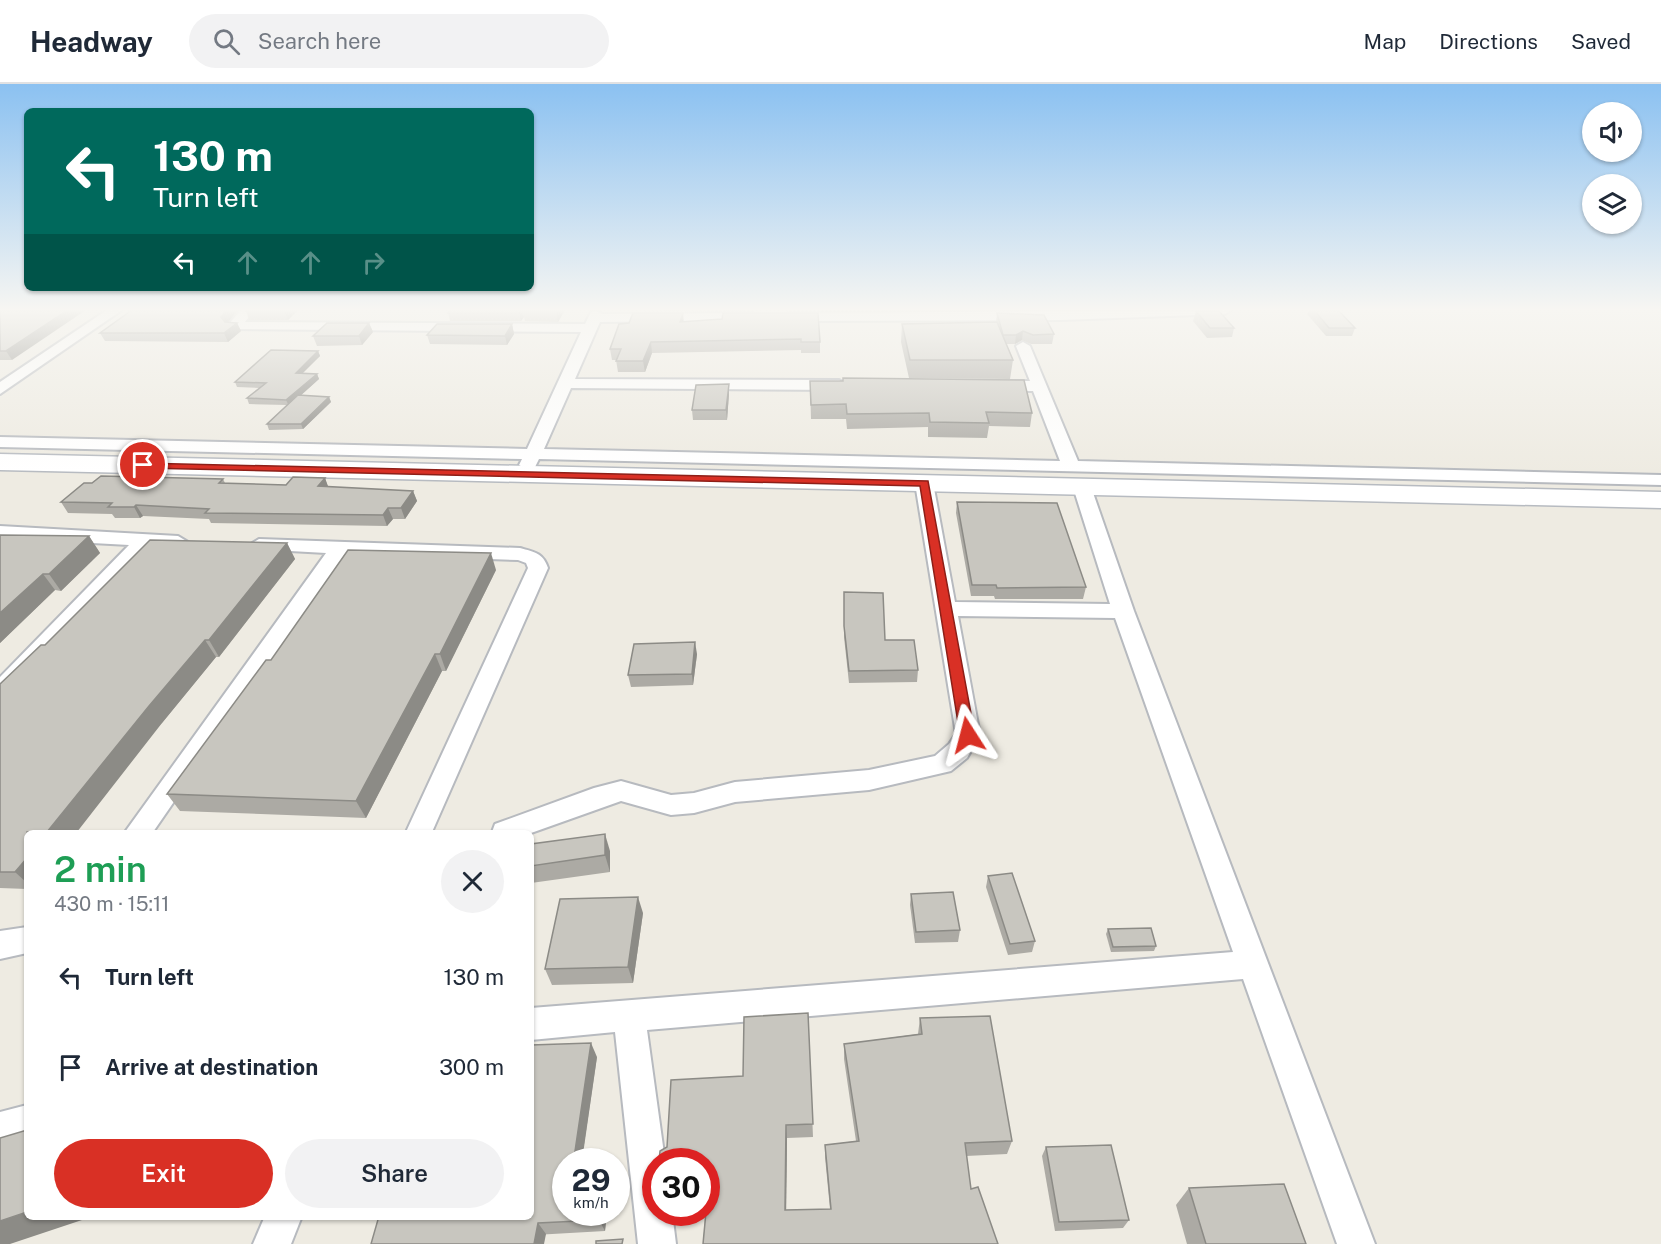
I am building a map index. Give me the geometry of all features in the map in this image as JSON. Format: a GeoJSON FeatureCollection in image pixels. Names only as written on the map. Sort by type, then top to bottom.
{"type":"FeatureCollection","features":[{"type":"Feature","properties":{"kind":"main road"},"geometry":{"type":"LineString","coordinates":[[0,462],[529,464],[924,483],[1077,476],[1661,500]]}},
{"type":"Feature","properties":{"kind":"street"},"geometry":{"type":"LineString","coordinates":[[0,389],[37,364]]}},
{"type":"Feature","properties":{"kind":"street"},"geometry":{"type":"LineString","coordinates":[[529,464],[575,364]]}},
{"type":"Feature","properties":{"kind":"street"},"geometry":{"type":"LineString","coordinates":[[1030,364],[1077,476],[1123,611],[1356,1244]]}},
{"type":"Feature","properties":{"kind":"street"},"geometry":{"type":"LineString","coordinates":[[567,383],[850,385]]}},
{"type":"Feature","properties":{"kind":"street"},"geometry":{"type":"LineString","coordinates":[[980,386],[1039,386]]}},
{"type":"Feature","properties":{"kind":"street"},"geometry":{"type":"LineString","coordinates":[[0,442],[529,464],[1077,476],[1661,480]]}},
{"type":"Feature","properties":{"kind":"street"},"geometry":{"type":"LineString","coordinates":[[510,830],[603,795],[621,791],[671,805],[694,803],[735,792],[869,780],[942,764],[958,751],[968,735],[948,609],[924,483]]}},
{"type":"Feature","properties":{"kind":"street"},"geometry":{"type":"LineString","coordinates":[[0,532],[202,543]]}},
{"type":"Feature","properties":{"kind":"street"},"geometry":{"type":"LineString","coordinates":[[0,691],[145,540]]}},
{"type":"Feature","properties":{"kind":"street"},"geometry":{"type":"LineString","coordinates":[[237,544],[520,554],[535,559],[538,568],[421,830]]}},
{"type":"Feature","properties":{"kind":"street"},"geometry":{"type":"LineString","coordinates":[[139,830],[339,549]]}},
{"type":"Feature","properties":{"kind":"street"},"geometry":{"type":"LineString","coordinates":[[948,609],[1123,611]]}},
{"type":"Feature","properties":{"kind":"street"},"geometry":{"type":"LineString","coordinates":[[0,945],[24,941]]}},
{"type":"Feature","properties":{"kind":"street"},"geometry":{"type":"LineString","coordinates":[[534,1024],[1254,964]]}},
{"type":"Feature","properties":{"kind":"street"},"geometry":{"type":"LineString","coordinates":[[629,1017],[657,1244]]}},
{"type":"Feature","properties":{"kind":"street"},"geometry":{"type":"LineString","coordinates":[[0,1129],[24,1123]]}},
{"type":"Feature","properties":{"kind":"street"},"geometry":{"type":"LineString","coordinates":[[272,1244],[282,1220]]}},
{"type":"Feature","properties":{"kind":"building"},"geometry":{"type":"Polygon","coordinates":[[[255,364],[305,364],[296,373],[317,374],[286,400],[247,398],[266,383],[235,382],[255,364]]]}},
{"type":"Feature","properties":{"kind":"building"},"geometry":{"type":"Polygon","coordinates":[[[843,378],[1024,380],[1032,413],[986,412],[989,423],[930,422],[929,413],[847,414],[846,404],[811,405],[810,381],[843,381],[843,378]]]}},
{"type":"Feature","properties":{"kind":"building"},"geometry":{"type":"Polygon","coordinates":[[[729,384],[726,410],[692,410],[696,385],[729,384]]]}},
{"type":"Feature","properties":{"kind":"building"},"geometry":{"type":"Polygon","coordinates":[[[298,395],[329,397],[301,424],[267,424],[298,395]]]}},
{"type":"Feature","properties":{"kind":"building"},"geometry":{"type":"Polygon","coordinates":[[[101,476],[223,479],[219,483],[286,485],[293,477],[325,478],[318,486],[413,491],[401,508],[388,508],[383,515],[205,513],[209,509],[136,505],[134,507],[108,507],[112,503],[61,502],[84,483],[92,483],[101,476]]]}},
{"type":"Feature","properties":{"kind":"building"},"geometry":{"type":"Polygon","coordinates":[[[957,502],[1057,503],[1086,587],[997,588],[996,585],[972,585],[957,502]]]}},
{"type":"Feature","properties":{"kind":"building"},"geometry":{"type":"Polygon","coordinates":[[[0,535],[89,536],[49,574],[43,574],[0,613],[0,535]]]}},
{"type":"Feature","properties":{"kind":"building"},"geometry":{"type":"Polygon","coordinates":[[[150,540],[287,543],[209,640],[205,640],[149,706],[49,830],[24,830],[24,862],[15,872],[0,872],[0,684],[41,645],[45,645],[150,540]]]}},
{"type":"Feature","properties":{"kind":"building"},"geometry":{"type":"Polygon","coordinates":[[[348,550],[491,553],[440,654],[435,654],[356,801],[167,794],[266,660],[271,660],[348,550]]]}},
{"type":"Feature","properties":{"kind":"building"},"geometry":{"type":"Polygon","coordinates":[[[844,592],[883,593],[885,640],[914,640],[918,670],[849,671],[844,626],[844,592]]]}},
{"type":"Feature","properties":{"kind":"building"},"geometry":{"type":"Polygon","coordinates":[[[695,642],[692,674],[628,675],[634,644],[695,642]]]}},
{"type":"Feature","properties":{"kind":"building"},"geometry":{"type":"Polygon","coordinates":[[[605,834],[605,855],[534,866],[534,844],[605,834]]]}},
{"type":"Feature","properties":{"kind":"building"},"geometry":{"type":"Polygon","coordinates":[[[1012,873],[1035,941],[1010,944],[988,876],[1012,873]]]}},
{"type":"Feature","properties":{"kind":"building"},"geometry":{"type":"Polygon","coordinates":[[[953,892],[960,930],[916,932],[911,894],[953,892]]]}},
{"type":"Feature","properties":{"kind":"building"},"geometry":{"type":"Polygon","coordinates":[[[638,897],[628,967],[545,969],[560,899],[638,897]]]}},
{"type":"Feature","properties":{"kind":"building"},"geometry":{"type":"Polygon","coordinates":[[[1151,928],[1156,946],[1113,947],[1108,929],[1151,928]]]}},
{"type":"Feature","properties":{"kind":"building"},"geometry":{"type":"Polygon","coordinates":[[[808,1013],[813,1124],[786,1125],[785,1210],[831,1209],[825,1145],[859,1141],[844,1044],[922,1034],[920,1018],[990,1016],[1012,1141],[965,1143],[971,1189],[978,1187],[998,1244],[703,1244],[705,1226],[720,1226],[720,1148],[665,1148],[671,1080],[743,1076],[744,1017],[808,1013]]]}},
{"type":"Feature","properties":{"kind":"building"},"geometry":{"type":"Polygon","coordinates":[[[591,1043],[575,1148],[552,1148],[552,1222],[538,1223],[534,1244],[371,1244],[378,1220],[534,1220],[534,1045],[591,1043]]]}},
{"type":"Feature","properties":{"kind":"building"},"geometry":{"type":"Polygon","coordinates":[[[24,1131],[24,1213],[0,1221],[0,1138],[24,1131]]]}},
{"type":"Feature","properties":{"kind":"building"},"geometry":{"type":"Polygon","coordinates":[[[1111,1145],[1129,1220],[1059,1222],[1046,1147],[1111,1145]]]}},
{"type":"Feature","properties":{"kind":"building"},"geometry":{"type":"Polygon","coordinates":[[[1284,1184],[1306,1244],[1206,1244],[1189,1188],[1284,1184]]]}},
{"type":"Feature","properties":{"kind":"building"},"geometry":{"type":"Polygon","coordinates":[[[623,1239],[622,1244],[596,1244],[596,1241],[623,1239]]]}},
{"type":"Feature","properties":{"kind":"route"},"geometry":{"type":"LineString","coordinates":[[143,465],[924,483],[948,609],[968,735]]}}]}
